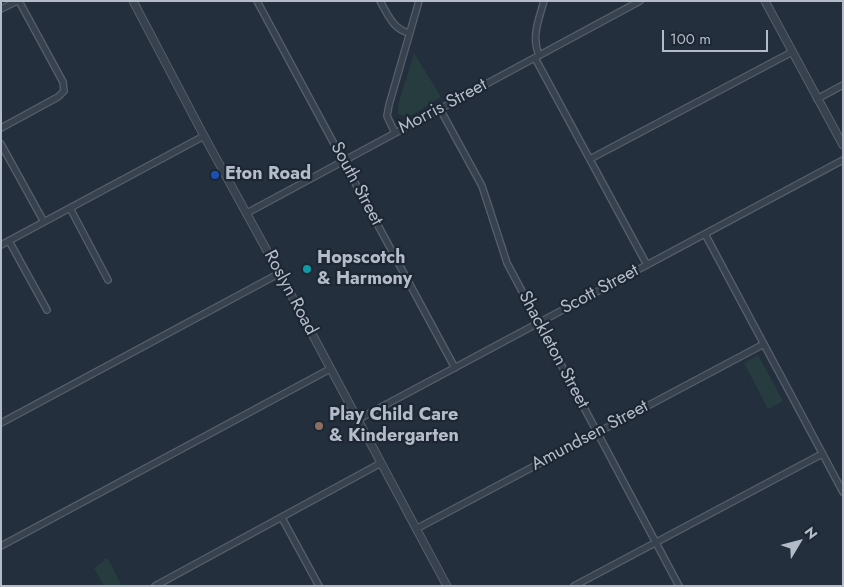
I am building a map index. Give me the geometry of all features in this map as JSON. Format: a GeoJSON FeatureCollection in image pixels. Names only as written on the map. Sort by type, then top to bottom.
{"type":"FeatureCollection","features":[{"type":"Feature","properties":{"kind":"street"},"geometry":{"type":"LineString","coordinates":[[1,9],[18,1],[63,82],[64,91],[58,97],[1,128]]}},
{"type":"Feature","properties":{"kind":"street","name":"Roslyn Road"},"geometry":{"type":"LineString","coordinates":[[133,1],[447,586]]}},
{"type":"Feature","properties":{"kind":"street","name":"South Street"},"geometry":{"type":"LineString","coordinates":[[257,1],[455,368]]}},
{"type":"Feature","properties":{"kind":"street"},"geometry":{"type":"LineString","coordinates":[[380,1],[396,27],[403,32],[410,33]]}},
{"type":"Feature","properties":{"kind":"street"},"geometry":{"type":"LineString","coordinates":[[395,133],[387,116],[419,1]]}},
{"type":"Feature","properties":{"kind":"street"},"geometry":{"type":"LineString","coordinates":[[544,1],[536,29],[537,56],[647,265]]}},
{"type":"Feature","properties":{"kind":"street","name":"Morris Street"},"geometry":{"type":"LineString","coordinates":[[247,213],[640,1]]}},
{"type":"Feature","properties":{"kind":"street"},"geometry":{"type":"LineString","coordinates":[[765,1],[843,145]]}},
{"type":"Feature","properties":{"kind":"street"},"geometry":{"type":"LineString","coordinates":[[590,159],[792,52]]}},
{"type":"Feature","properties":{"kind":"street"},"geometry":{"type":"LineString","coordinates":[[817,99],[843,85]]}},
{"type":"Feature","properties":{"kind":"street","name":"Shackleton Street"},"geometry":{"type":"LineString","coordinates":[[440,108],[482,186],[507,263],[679,586]]}},
{"type":"Feature","properties":{"kind":"street"},"geometry":{"type":"LineString","coordinates":[[1,245],[204,136]]}},
{"type":"Feature","properties":{"kind":"street"},"geometry":{"type":"LineString","coordinates":[[1,144],[44,222]]}},
{"type":"Feature","properties":{"kind":"street","name":"Scott Street"},"geometry":{"type":"LineString","coordinates":[[357,420],[843,160]]}},
{"type":"Feature","properties":{"kind":"street"},"geometry":{"type":"LineString","coordinates":[[70,208],[108,280]]}},
{"type":"Feature","properties":{"kind":"street"},"geometry":{"type":"LineString","coordinates":[[705,234],[843,492]]}},
{"type":"Feature","properties":{"kind":"street"},"geometry":{"type":"LineString","coordinates":[[10,241],[47,310]]}},
{"type":"Feature","properties":{"kind":"street"},"geometry":{"type":"LineString","coordinates":[[1,423],[280,273]]}},
{"type":"Feature","properties":{"kind":"street","name":"Amundsen Street"},"geometry":{"type":"LineString","coordinates":[[416,529],[764,344]]}},
{"type":"Feature","properties":{"kind":"street"},"geometry":{"type":"LineString","coordinates":[[1,546],[330,369]]}},
{"type":"Feature","properties":{"kind":"street"},"geometry":{"type":"LineString","coordinates":[[574,586],[822,454]]}},
{"type":"Feature","properties":{"kind":"street"},"geometry":{"type":"LineString","coordinates":[[155,586],[381,464]]}},
{"type":"Feature","properties":{"kind":"street"},"geometry":{"type":"LineString","coordinates":[[282,518],[318,586]]}},
{"type":"Feature","properties":{"kind":"green space"},"geometry":{"type":"Polygon","coordinates":[[[414,53],[441,97],[412,115],[403,116],[398,114],[398,105],[414,53]]]}},
{"type":"Feature","properties":{"kind":"green space"},"geometry":{"type":"Polygon","coordinates":[[[758,355],[783,401],[768,409],[744,363],[758,355]]]}},
{"type":"Feature","properties":{"kind":"green space"},"geometry":{"type":"Polygon","coordinates":[[[105,559],[108,559],[122,586],[104,586],[94,568],[105,559]]]}},
{"type":"Feature","properties":{"kind":"place","name":"Eton Road"},"geometry":{"type":"Point","coordinates":[215,175]}},
{"type":"Feature","properties":{"kind":"place","name":"Hopscotch & Harmony"},"geometry":{"type":"Point","coordinates":[307,269]}},
{"type":"Feature","properties":{"kind":"place","name":"Play Child Care & Kindergarten"},"geometry":{"type":"Point","coordinates":[319,426]}}]}
